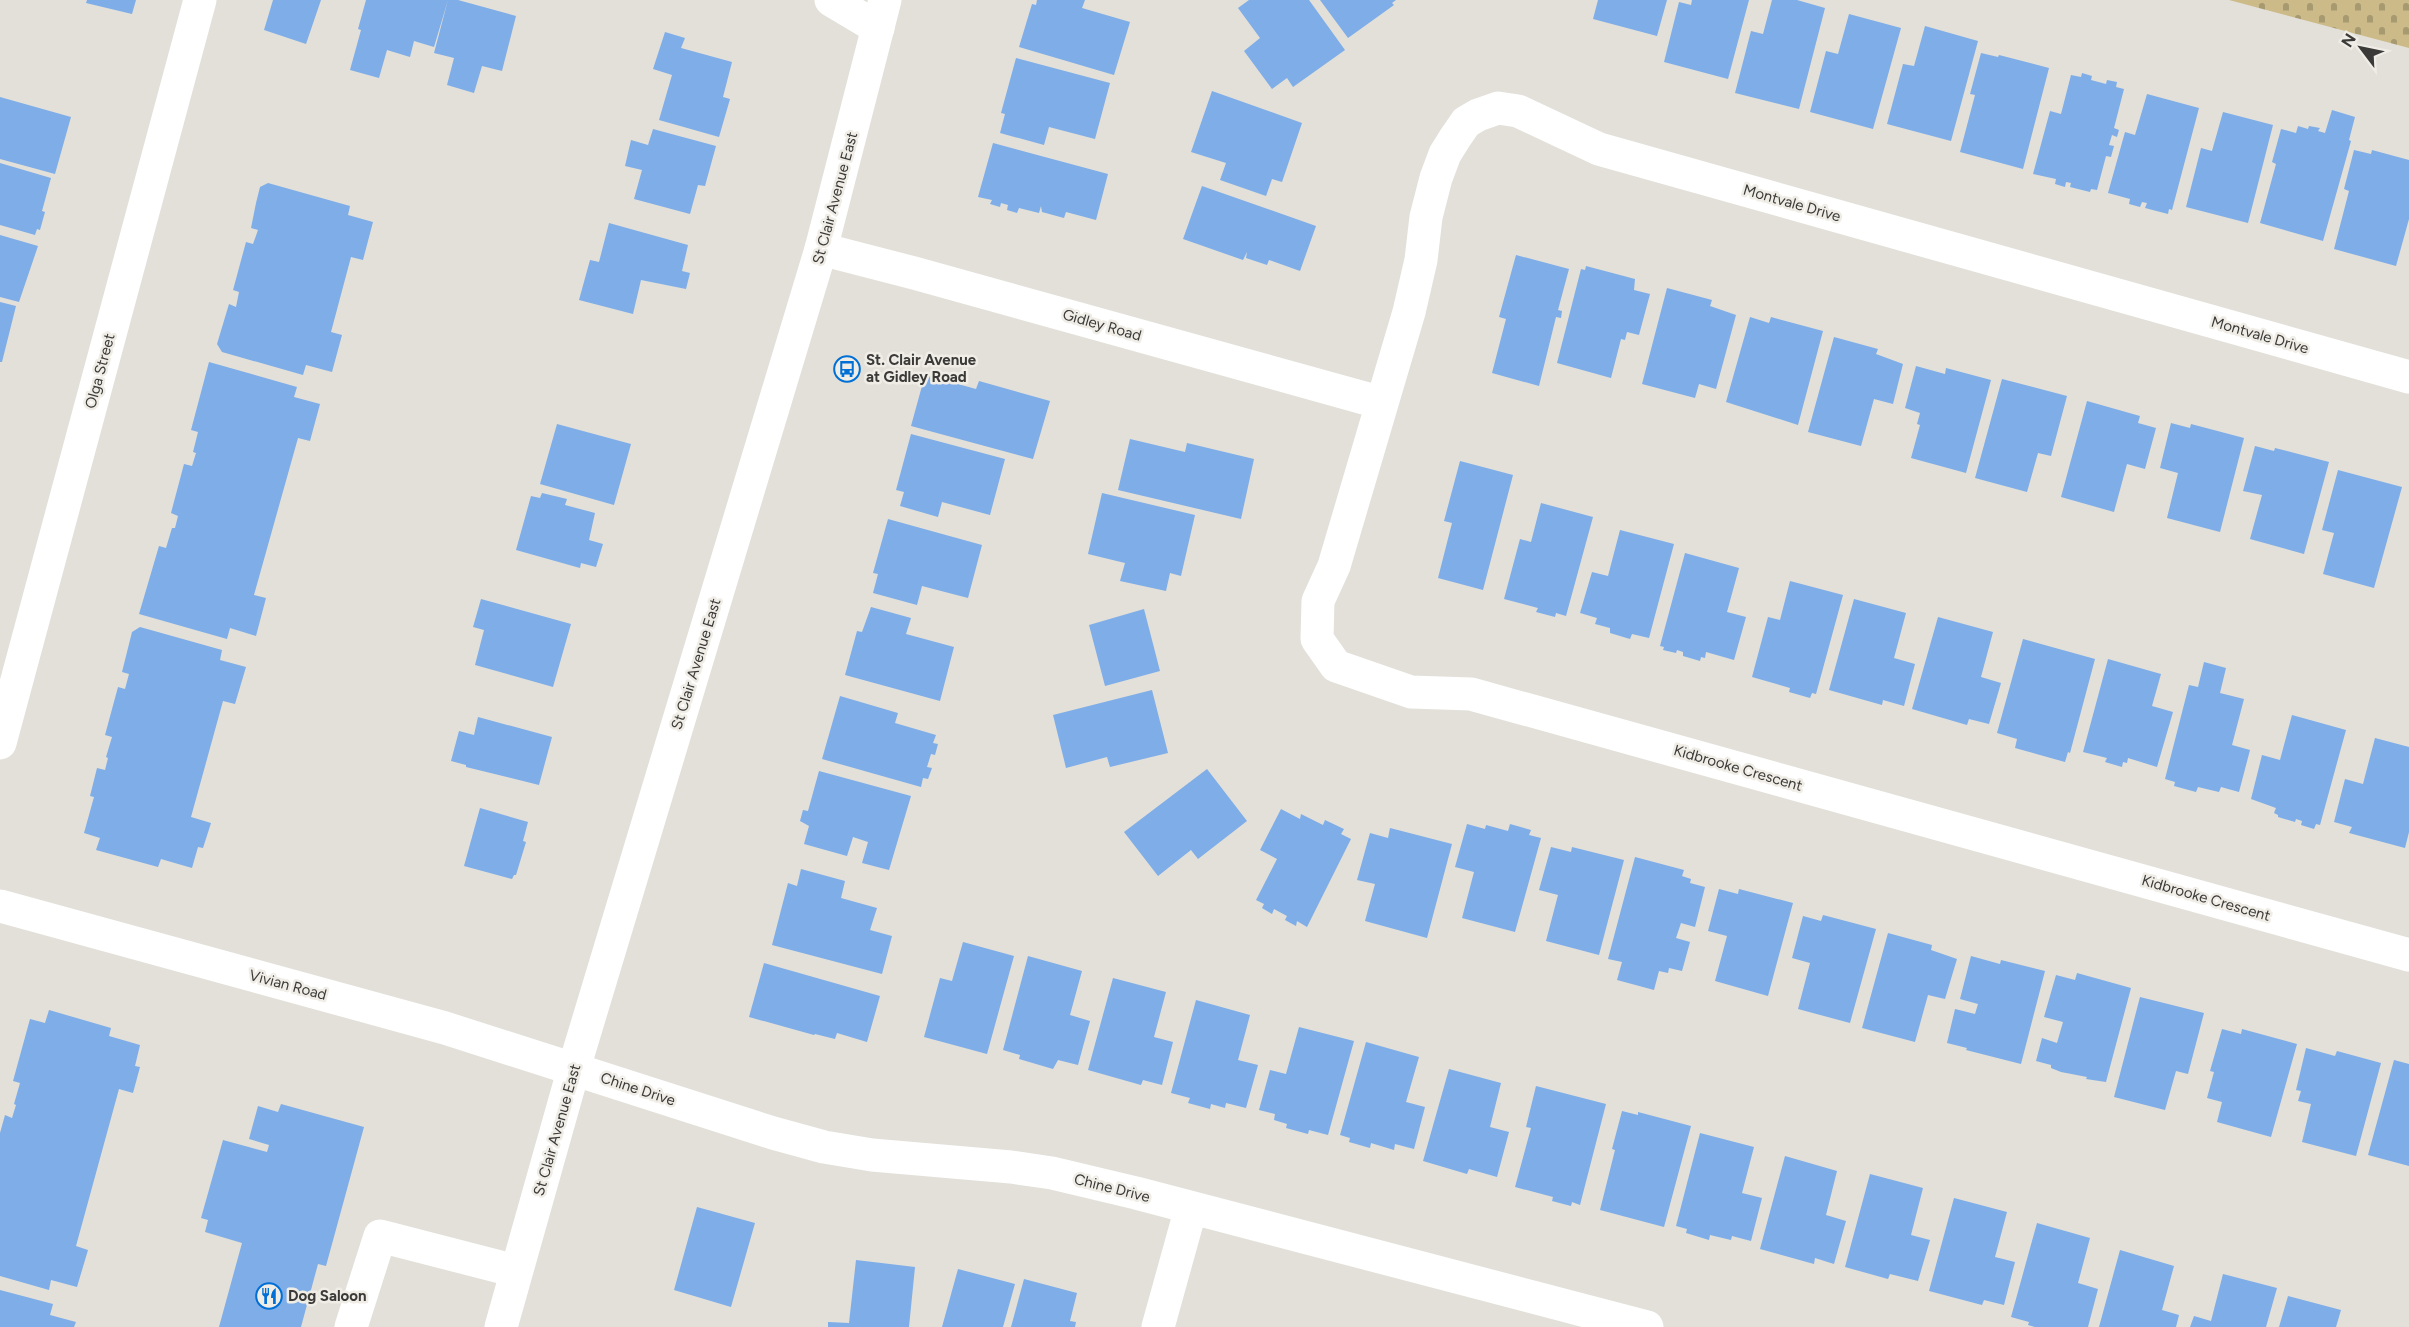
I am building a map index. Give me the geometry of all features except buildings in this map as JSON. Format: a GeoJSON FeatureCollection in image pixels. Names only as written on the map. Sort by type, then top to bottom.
{"type":"FeatureCollection","features":[{"type":"Feature","properties":{"kind":"street","name":"Olga Street"},"geometry":{"type":"LineString","coordinates":[[0,743],[200,0]]}},
{"type":"Feature","properties":{"kind":"street"},"geometry":{"type":"LineString","coordinates":[[831,0],[882,14]]}},
{"type":"Feature","properties":{"kind":"street","name":"St Clair Avenue East"},"geometry":{"type":"LineString","coordinates":[[501,1327],[574,1068],[821,249],[882,14]]}},
{"type":"Feature","properties":{"kind":"street","name":"Montvale Drive"},"geometry":{"type":"LineString","coordinates":[[1382,403],[1409,312],[1421,260],[1426,217],[1445,154],[1466,122],[1498,108],[1518,111],[1599,149],[2409,377]]}},
{"type":"Feature","properties":{"kind":"street","name":"Gidley Road"},"geometry":{"type":"LineString","coordinates":[[821,249],[1382,403]]}},
{"type":"Feature","properties":{"kind":"street","name":"Kidbrooke Crescent"},"geometry":{"type":"LineString","coordinates":[[1382,403],[1334,566],[1318,601],[1317,639],[1336,666],[1411,692],[1471,694],[2409,955]]}},
{"type":"Feature","properties":{"kind":"street","name":"Vivian Road"},"geometry":{"type":"LineString","coordinates":[[0,906],[434,1025],[574,1068]]}},
{"type":"Feature","properties":{"kind":"street","name":"Chine Drive"},"geometry":{"type":"LineString","coordinates":[[574,1068],[773,1133],[824,1147],[872,1155],[1032,1170],[1191,1208],[1647,1327]]}},
{"type":"Feature","properties":{"kind":"street"},"geometry":{"type":"LineString","coordinates":[[1158,1327],[1191,1208]]}},
{"type":"Feature","properties":{"kind":"street"},"geometry":{"type":"LineString","coordinates":[[351,1327],[380,1236],[516,1271]]}},
{"type":"Feature","properties":{"kind":"green space"},"geometry":{"type":"Polygon","coordinates":[[[2229,0],[2409,0],[2409,48],[2229,0]]]}},
{"type":"Feature","properties":{"kind":"place","name":"St. Clair Avenue at Gidley Road"},"geometry":{"type":"Point","coordinates":[847,369]}},
{"type":"Feature","properties":{"kind":"place","name":"Dog Saloon"},"geometry":{"type":"Point","coordinates":[269,1296]}}]}
